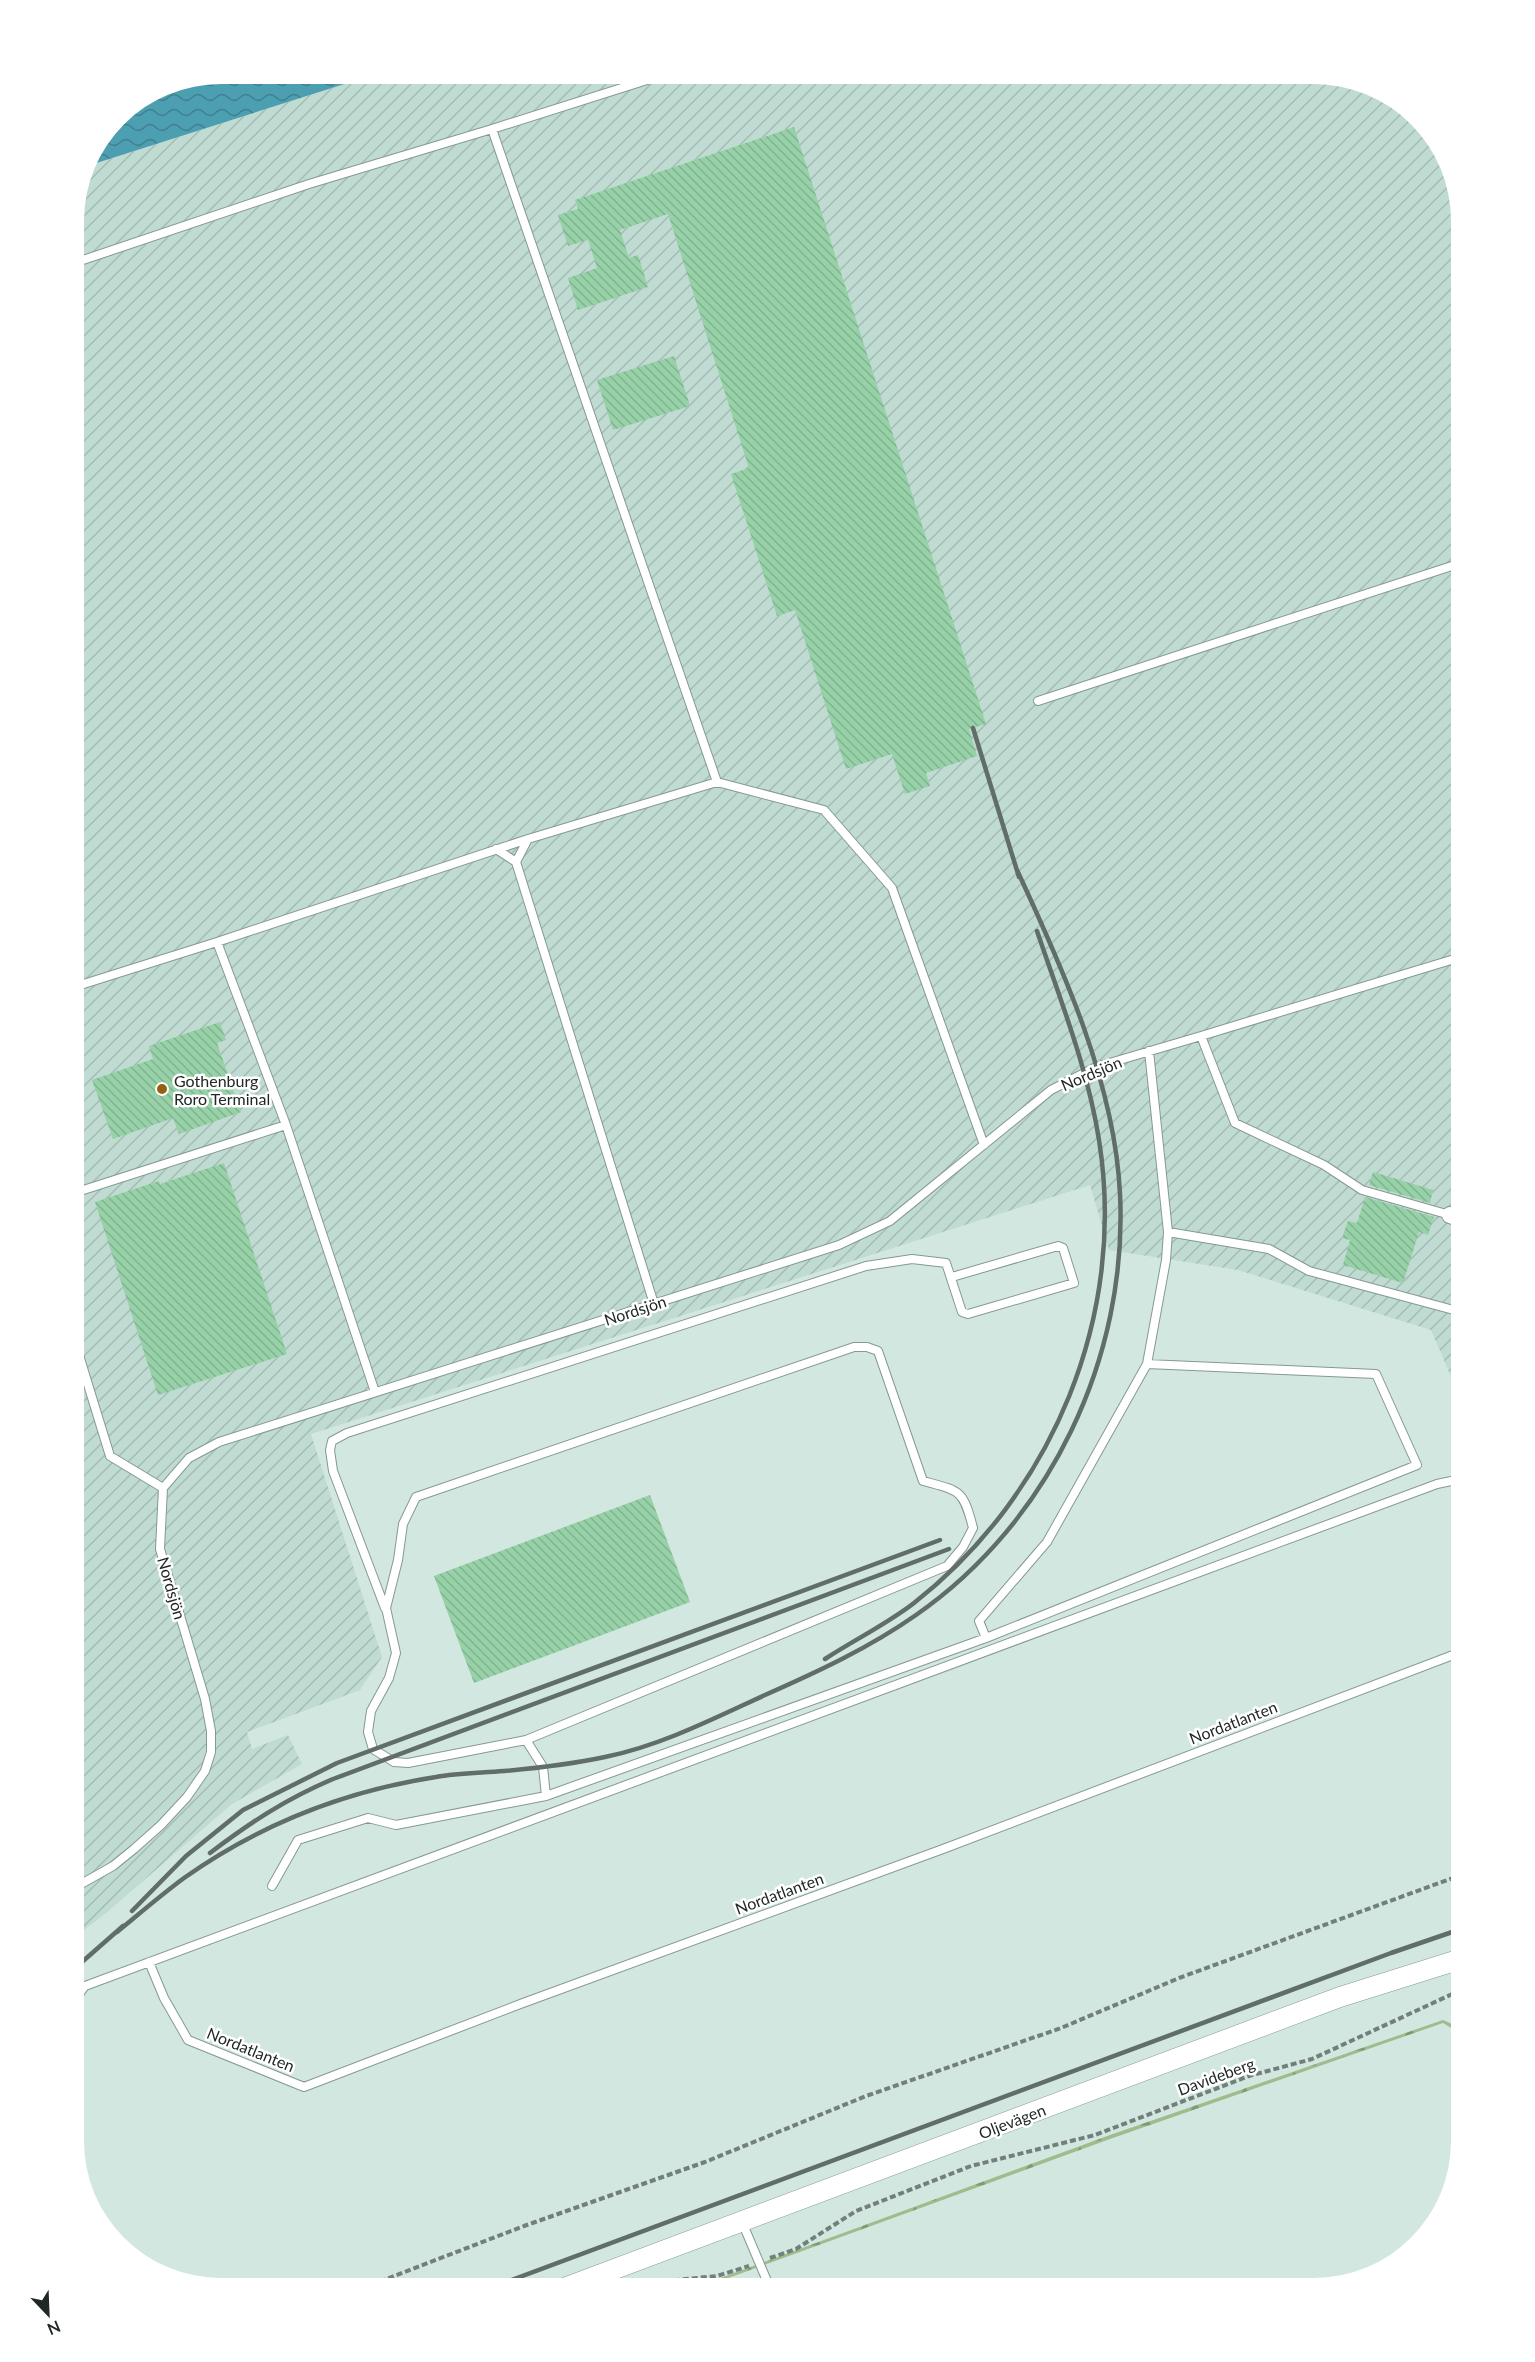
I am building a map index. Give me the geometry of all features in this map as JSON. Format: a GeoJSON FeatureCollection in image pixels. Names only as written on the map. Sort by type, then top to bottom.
{"type":"FeatureCollection","features":[{"type":"Feature","properties":{"kind":"street","name":"Oljevägen"},"geometry":{"type":"LineString","coordinates":[[591,2278],[1340,1997],[1451,1962]]}},
{"type":"Feature","properties":{"kind":"lane"},"geometry":{"type":"LineString","coordinates":[[84,261],[309,184],[634,84]]}},
{"type":"Feature","properties":{"kind":"lane"},"geometry":{"type":"LineString","coordinates":[[492,129],[717,783]]}},
{"type":"Feature","properties":{"kind":"lane"},"geometry":{"type":"LineString","coordinates":[[1038,701],[1451,566]]}},
{"type":"Feature","properties":{"kind":"lane"},"geometry":{"type":"LineString","coordinates":[[84,984],[528,838],[717,783],[824,810],[892,888],[984,1145]]}},
{"type":"Feature","properties":{"kind":"lane"},"geometry":{"type":"LineString","coordinates":[[516,862],[528,838]]}},
{"type":"Feature","properties":{"kind":"lane"},"geometry":{"type":"LineString","coordinates":[[496,849],[516,862],[654,1304]]}},
{"type":"Feature","properties":{"kind":"lane"},"geometry":{"type":"LineString","coordinates":[[217,942],[286,1125],[375,1392]]}},
{"type":"Feature","properties":{"kind":"lane","name":"Nordsjön"},"geometry":{"type":"LineString","coordinates":[[84,1882],[113,1866],[161,1825],[187,1797],[205,1772],[210,1752],[211,1731],[205,1699],[160,1549],[163,1488],[189,1458],[219,1442],[839,1245],[890,1221],[1051,1090],[1083,1072],[1149,1050],[1451,961]]}},
{"type":"Feature","properties":{"kind":"lane"},"geometry":{"type":"LineString","coordinates":[[1442,964],[1451,964]]}},
{"type":"Feature","properties":{"kind":"lane"},"geometry":{"type":"LineString","coordinates":[[1201,1036],[1235,1123],[1324,1165],[1362,1190],[1451,1216]]}},
{"type":"Feature","properties":{"kind":"lane"},"geometry":{"type":"LineString","coordinates":[[986,1638],[979,1620],[1047,1542],[1147,1364],[1166,1260],[1168,1232],[1149,1050]]}},
{"type":"Feature","properties":{"kind":"lane"},"geometry":{"type":"LineString","coordinates":[[84,1190],[286,1125]]}},
{"type":"Feature","properties":{"kind":"lane"},"geometry":{"type":"LineString","coordinates":[[1168,1232],[1269,1249],[1309,1271],[1451,1309]]}},
{"type":"Feature","properties":{"kind":"lane"},"geometry":{"type":"LineString","coordinates":[[386,1608],[398,1560],[403,1524],[416,1497],[854,1347],[867,1347],[878,1351],[923,1481],[955,1490],[966,1502],[973,1528],[963,1546],[947,1566],[526,1740],[408,1763],[394,1762],[373,1749],[368,1732],[371,1711],[389,1678],[396,1653],[386,1608],[333,1471],[330,1450],[332,1440],[347,1433],[866,1266],[912,1259],[946,1263],[962,1312],[968,1314],[1074,1283],[1066,1254],[1063,1248],[1058,1246],[952,1277]]}},
{"type":"Feature","properties":{"kind":"lane"},"geometry":{"type":"LineString","coordinates":[[272,1886],[298,1840],[368,1818],[396,1825],[546,1796],[986,1638],[1417,1465],[1376,1374],[1147,1364]]}},
{"type":"Feature","properties":{"kind":"lane"},"geometry":{"type":"LineString","coordinates":[[84,1372],[110,1456],[163,1488]]}},
{"type":"Feature","properties":{"kind":"lane"},"geometry":{"type":"LineString","coordinates":[[84,1987],[1426,1488],[1451,1482]]}},
{"type":"Feature","properties":{"kind":"lane","name":"Nordatlanten"},"geometry":{"type":"LineString","coordinates":[[149,1962],[164,1998],[188,2040],[304,2087],[523,2003],[943,1849],[1451,1656]]}},
{"type":"Feature","properties":{"kind":"lane"},"geometry":{"type":"LineString","coordinates":[[526,1740],[543,1767],[546,1796]]}},
{"type":"Feature","properties":{"kind":"lane"},"geometry":{"type":"LineString","coordinates":[[742,2222],[766,2278]]}},
{"type":"Feature","properties":{"kind":"path"},"geometry":{"type":"LineString","coordinates":[[389,2278],[524,2226],[705,2162],[866,2096],[1061,2028],[1179,1978],[1451,1879]]}},
{"type":"Feature","properties":{"kind":"path","name":"Davideberg"},"geometry":{"type":"LineString","coordinates":[[697,2278],[717,2276],[796,2249],[856,2211],[971,2166],[1095,2135],[1248,2076],[1312,2059],[1451,1995]]}},
{"type":"Feature","properties":{"kind":"shaded area"},"geometry":{"type":"Polygon","coordinates":[[[345,84],[1323,84],[1358,91],[1375,98],[1404,118],[1428,145],[1437,160],[1444,177],[1451,212],[1451,1377],[1431,1330],[1238,1270],[1109,1250],[1090,1185],[311,1434],[382,1657],[360,1690],[247,1732],[252,1749],[288,1735],[302,1764],[232,1804],[84,1930],[84,212],[89,185],[96,163],[345,84]]]}},
{"type":"Feature","properties":{"kind":"green space"},"geometry":{"type":"Polygon","coordinates":[[[1443,2020],[1451,2024],[1451,2028],[1443,2023],[1110,2139],[728,2278],[720,2278],[1110,2135],[1443,2020]]]}},
{"type":"Feature","properties":{"kind":"water"},"geometry":{"type":"Polygon","coordinates":[[[212,84],[345,84],[96,163],[112,137],[131,118],[152,102],[168,94],[212,84]]]}},
{"type":"Feature","properties":{"kind":"building"},"geometry":{"type":"Polygon","coordinates":[[[794,127],[986,724],[969,729],[977,756],[926,773],[930,786],[905,794],[892,754],[846,769],[795,610],[777,616],[731,474],[749,468],[668,214],[620,230],[629,258],[638,255],[648,287],[578,310],[568,278],[597,268],[588,240],[568,246],[558,215],[578,209],[575,200],[794,127]]]}},
{"type":"Feature","properties":{"kind":"building"},"geometry":{"type":"Polygon","coordinates":[[[674,356],[690,406],[613,430],[597,380],[674,356]]]}},
{"type":"Feature","properties":{"kind":"building"},"geometry":{"type":"Polygon","coordinates":[[[220,1022],[226,1040],[217,1043],[241,1112],[179,1134],[173,1118],[113,1139],[92,1080],[153,1059],[149,1046],[220,1022]]]}},
{"type":"Feature","properties":{"kind":"building"},"geometry":{"type":"Polygon","coordinates":[[[224,1163],[287,1354],[158,1395],[95,1202],[224,1163]]]}},
{"type":"Feature","properties":{"kind":"building"},"geometry":{"type":"Polygon","coordinates":[[[1373,1172],[1433,1190],[1430,1203],[1369,1185],[1373,1172]]]}},
{"type":"Feature","properties":{"kind":"building"},"geometry":{"type":"Polygon","coordinates":[[[1365,1197],[1434,1217],[1428,1235],[1419,1232],[1403,1283],[1343,1265],[1350,1240],[1342,1238],[1348,1221],[1357,1223],[1365,1197]]]}},
{"type":"Feature","properties":{"kind":"building"},"geometry":{"type":"Polygon","coordinates":[[[650,1495],[690,1602],[474,1683],[434,1576],[650,1495]]]}},
{"type":"Feature","properties":{"kind":"railway"},"geometry":{"type":"LineString","coordinates":[[973,728],[1019,877]]}},
{"type":"Feature","properties":{"kind":"railway"},"geometry":{"type":"LineString","coordinates":[[117,1932],[175,1884],[213,1859],[273,1826],[336,1801],[402,1783],[436,1777],[542,1767],[605,1757],[667,1739],[707,1722],[823,1668],[898,1627],[964,1577],[1006,1533],[1042,1484],[1071,1431],[1094,1374],[1110,1315],[1119,1255],[1120,1194],[1116,1153],[1097,1069],[1084,1028],[1052,947],[1017,870]]}},
{"type":"Feature","properties":{"kind":"railway"},"geometry":{"type":"LineString","coordinates":[[825,1659],[914,1603],[963,1559],[1005,1509],[1041,1455],[1069,1396],[1089,1335],[1101,1271],[1105,1206],[1099,1140],[1081,1061],[1037,931]]}},
{"type":"Feature","properties":{"kind":"railway"},"geometry":{"type":"LineString","coordinates":[[132,1911],[186,1856],[243,1810],[337,1763],[940,1540]]}},
{"type":"Feature","properties":{"kind":"railway"},"geometry":{"type":"LineString","coordinates":[[210,1853],[269,1812],[333,1779],[949,1549]]}},
{"type":"Feature","properties":{"kind":"railway"},"geometry":{"type":"LineString","coordinates":[[84,1960],[123,1926]]}},
{"type":"Feature","properties":{"kind":"railway"},"geometry":{"type":"LineString","coordinates":[[517,2278],[1451,1932]]}},
{"type":"Feature","properties":{"kind":"place","name":"Gothenburg Roro Terminal"},"geometry":{"type":"Point","coordinates":[162,1089]}}]}
